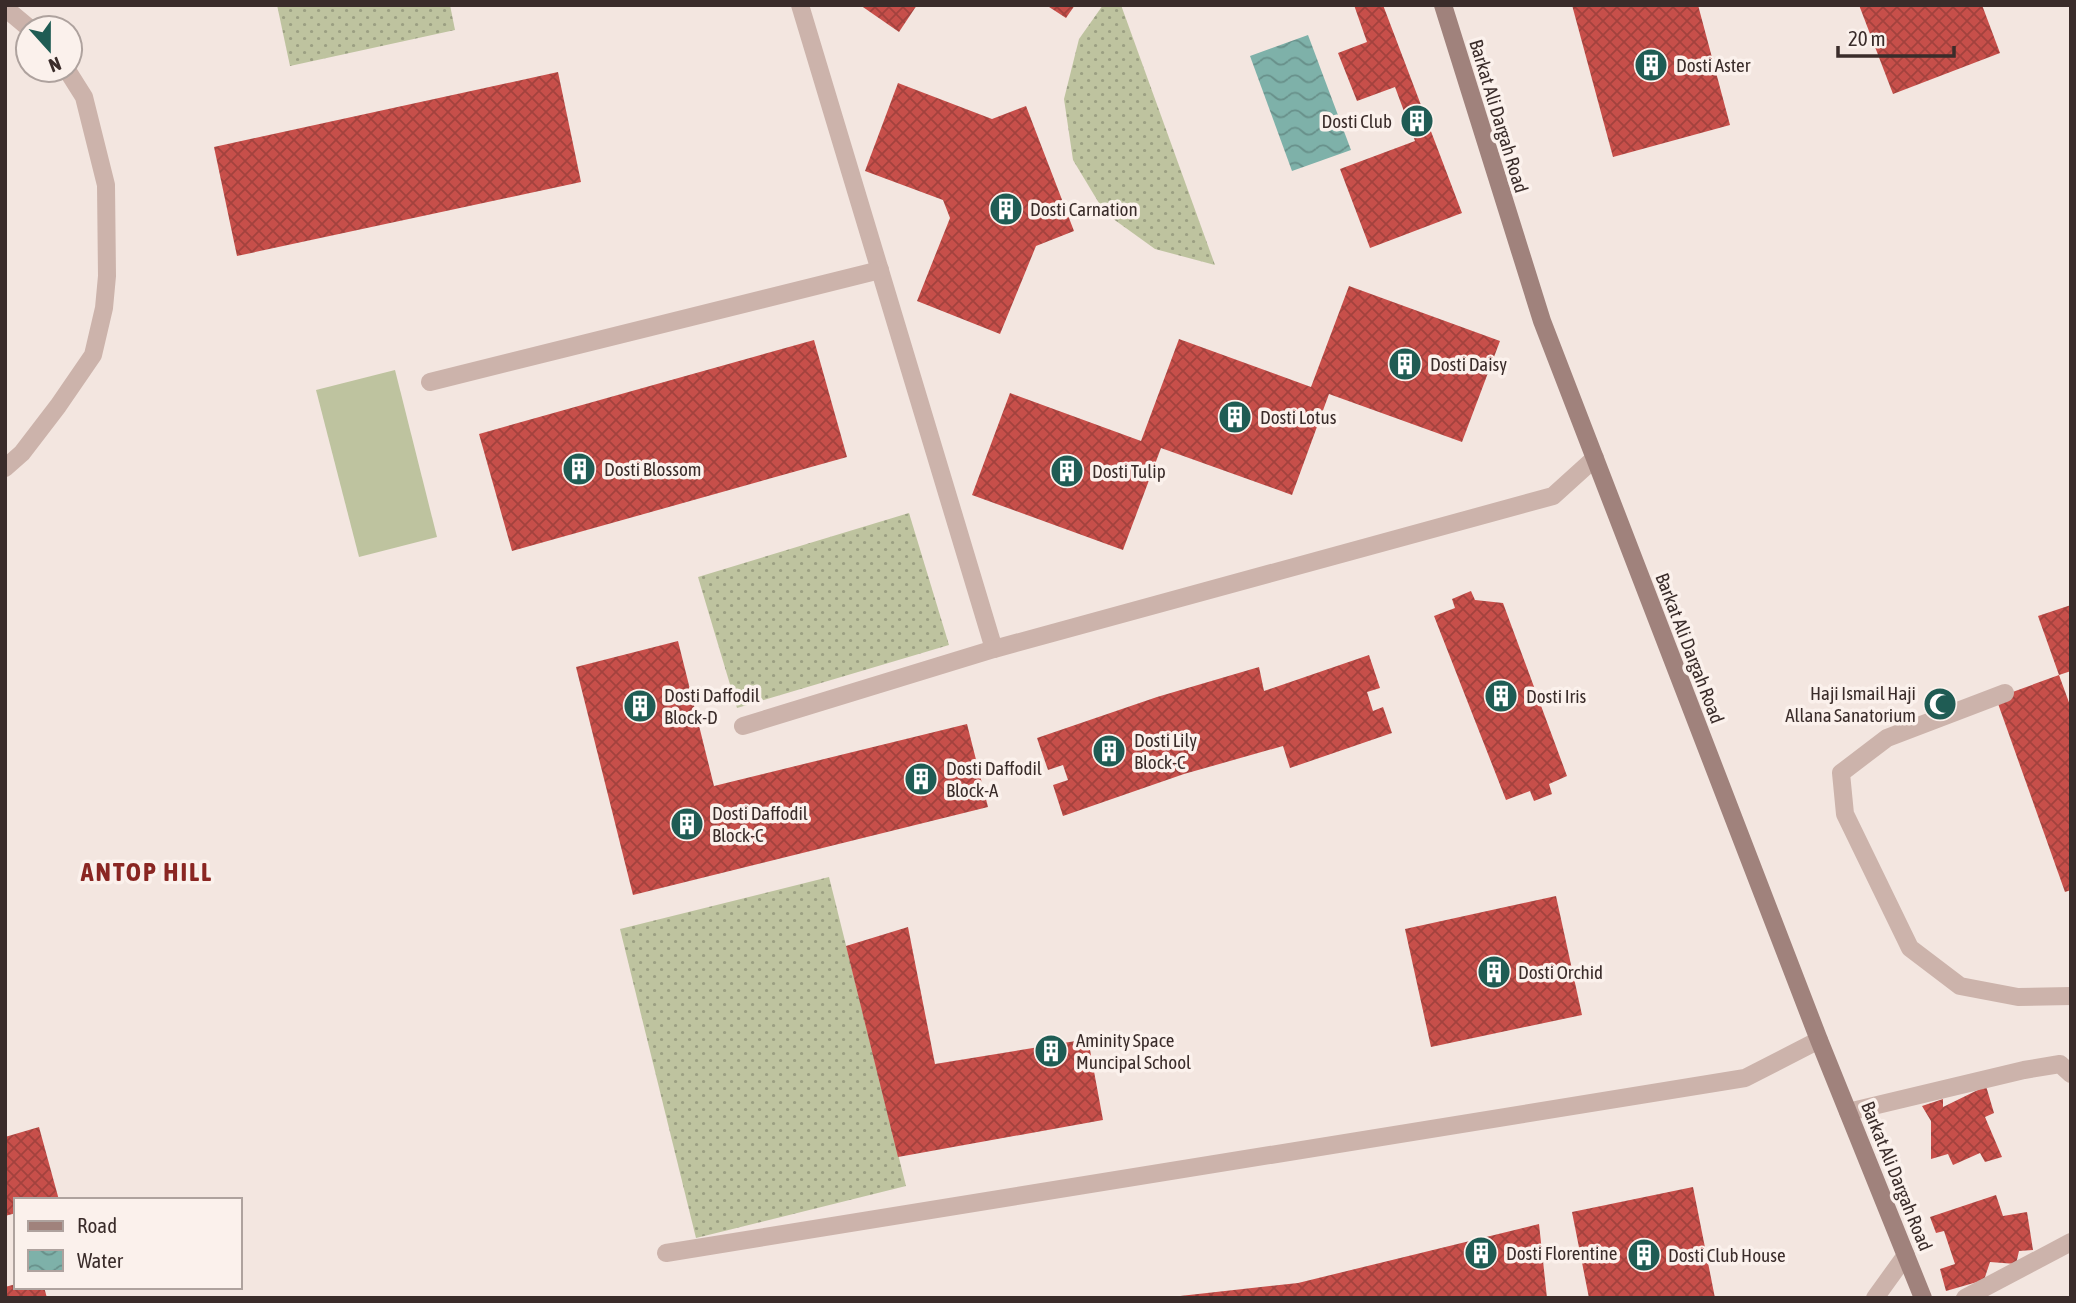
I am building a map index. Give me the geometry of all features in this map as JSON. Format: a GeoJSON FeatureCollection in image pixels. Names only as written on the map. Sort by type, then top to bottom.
{"type":"FeatureCollection","features":[{"type":"Feature","properties":{"kind":"main road","name":"Barkat Ali Dargah Road"},"geometry":{"type":"LineString","coordinates":[[1443,5],[1542,321],[1819,1040],[1921,1295]]}},
{"type":"Feature","properties":{"kind":"street"},"geometry":{"type":"LineString","coordinates":[[800,5],[994,649]]}},
{"type":"Feature","properties":{"kind":"street"},"geometry":{"type":"LineString","coordinates":[[5,468],[22,453],[58,407],[93,355],[104,308],[107,276],[106,185],[83,97],[75,84]]}},
{"type":"Feature","properties":{"kind":"street"},"geometry":{"type":"LineString","coordinates":[[430,382],[880,270]]}},
{"type":"Feature","properties":{"kind":"street"},"geometry":{"type":"LineString","coordinates":[[743,726],[994,649],[1553,496],[1595,458]]}},
{"type":"Feature","properties":{"kind":"street"},"geometry":{"type":"LineString","coordinates":[[2005,693],[1887,738],[1841,773],[1845,814],[1910,948],[1960,986],[2018,996],[2071,996]]}},
{"type":"Feature","properties":{"kind":"street"},"geometry":{"type":"LineString","coordinates":[[666,1253],[1745,1078],[1819,1040]]}},
{"type":"Feature","properties":{"kind":"street"},"geometry":{"type":"LineString","coordinates":[[1849,1112],[2024,1070],[2060,1064],[2071,1074]]}},
{"type":"Feature","properties":{"kind":"street"},"geometry":{"type":"LineString","coordinates":[[1965,1298],[2071,1242]]}},
{"type":"Feature","properties":{"kind":"street"},"geometry":{"type":"LineString","coordinates":[[1875,1298],[1906,1255]]}},
{"type":"Feature","properties":{"kind":"green space"},"geometry":{"type":"Polygon","coordinates":[[[277,5],[450,5],[455,30],[290,66],[277,5]]]}},
{"type":"Feature","properties":{"kind":"green space"},"geometry":{"type":"Polygon","coordinates":[[[1103,5],[1121,5],[1215,265],[1155,249],[1105,213],[1073,160],[1064,99],[1079,39],[1103,5]]]}},
{"type":"Feature","properties":{"kind":"green space"},"geometry":{"type":"Polygon","coordinates":[[[395,370],[437,537],[359,557],[316,390],[395,370]]]}},
{"type":"Feature","properties":{"kind":"green space"},"geometry":{"type":"Polygon","coordinates":[[[909,513],[949,645],[737,708],[698,577],[909,513]]]}},
{"type":"Feature","properties":{"kind":"green space"},"geometry":{"type":"Polygon","coordinates":[[[829,877],[906,1186],[696,1238],[620,929],[829,877]]]}},
{"type":"Feature","properties":{"kind":"water"},"geometry":{"type":"Polygon","coordinates":[[[1308,35],[1351,150],[1292,171],[1250,56],[1308,35]]]}},
{"type":"Feature","properties":{"kind":"building"},"geometry":{"type":"Polygon","coordinates":[[[860,5],[917,5],[899,32],[860,5]]]}},
{"type":"Feature","properties":{"kind":"building"},"geometry":{"type":"Polygon","coordinates":[[[1046,5],[1075,5],[1066,18],[1046,5]]]}},
{"type":"Feature","properties":{"kind":"building","name":"Dosti Club"},"geometry":{"type":"Polygon","coordinates":[[[1354,5],[1383,5],[1462,213],[1370,248],[1340,169],[1415,141],[1395,87],[1357,101],[1338,53],[1367,42],[1354,5]]]}},
{"type":"Feature","properties":{"kind":"building","name":"Dosti Aster"},"geometry":{"type":"Polygon","coordinates":[[[1572,5],[1698,5],[1730,125],[1613,157],[1572,5]]]}},
{"type":"Feature","properties":{"kind":"building"},"geometry":{"type":"Polygon","coordinates":[[[1859,5],[1982,5],[2000,53],[1893,94],[1859,5]]]}},
{"type":"Feature","properties":{"kind":"building"},"geometry":{"type":"Polygon","coordinates":[[[558,72],[581,182],[237,256],[214,147],[558,72]]]}},
{"type":"Feature","properties":{"kind":"building","name":"Dosti Carnation"},"geometry":{"type":"Polygon","coordinates":[[[898,83],[992,119],[1026,106],[1074,231],[1036,246],[1000,334],[917,301],[950,218],[943,200],[865,171],[898,83]]]}},
{"type":"Feature","properties":{"kind":"building"},"geometry":{"type":"Polygon","coordinates":[[[1349,286],[1500,341],[1462,442],[1329,394],[1292,495],[1161,448],[1123,550],[972,495],[1010,393],[1141,441],[1179,339],[1311,387],[1349,286]]]}},
{"type":"Feature","properties":{"kind":"building"},"geometry":{"type":"Polygon","coordinates":[[[814,340],[847,457],[512,551],[479,434],[814,340]]]}},
{"type":"Feature","properties":{"kind":"building","name":"Dosti Iris"},"geometry":{"type":"Polygon","coordinates":[[[1471,591],[1475,600],[1503,603],[1567,776],[1549,784],[1552,794],[1534,801],[1530,791],[1506,800],[1434,616],[1455,608],[1452,599],[1471,591]]]}},
{"type":"Feature","properties":{"kind":"building"},"geometry":{"type":"Polygon","coordinates":[[[2071,605],[2071,671],[2059,675],[2038,616],[2071,605]]]}},
{"type":"Feature","properties":{"kind":"building"},"geometry":{"type":"Polygon","coordinates":[[[678,641],[714,786],[967,724],[988,807],[633,895],[576,667],[678,641]]]}},
{"type":"Feature","properties":{"kind":"building"},"geometry":{"type":"Polygon","coordinates":[[[1369,655],[1380,688],[1367,692],[1373,711],[1383,707],[1392,733],[1290,768],[1283,746],[1184,774],[1063,816],[1053,785],[1068,780],[1063,765],[1048,770],[1037,738],[1157,697],[1259,667],[1264,691],[1369,655]]]}},
{"type":"Feature","properties":{"kind":"building"},"geometry":{"type":"Polygon","coordinates":[[[2059,675],[2071,708],[2071,890],[2065,892],[1996,698],[2059,675]]]}},
{"type":"Feature","properties":{"kind":"building","name":"Dosti Orchid"},"geometry":{"type":"Polygon","coordinates":[[[1556,896],[1582,1015],[1431,1047],[1405,929],[1556,896]]]}},
{"type":"Feature","properties":{"kind":"building","name":"Aminity Space Muncipal School"},"geometry":{"type":"Polygon","coordinates":[[[908,927],[935,1064],[1088,1039],[1103,1120],[898,1157],[846,946],[908,927]]]}},
{"type":"Feature","properties":{"kind":"building"},"geometry":{"type":"Polygon","coordinates":[[[1986,1086],[1994,1113],[1985,1117],[2002,1157],[1985,1162],[1980,1153],[1953,1165],[1948,1154],[1931,1159],[1931,1121],[1922,1106],[1943,1099],[1943,1107],[1986,1086]]]}},
{"type":"Feature","properties":{"kind":"building"},"geometry":{"type":"Polygon","coordinates":[[[39,1127],[58,1198],[14,1198],[14,1214],[5,1216],[5,1137],[39,1127]]]}},
{"type":"Feature","properties":{"kind":"building","name":"Dosti Club House"},"geometry":{"type":"Polygon","coordinates":[[[1693,1187],[1715,1298],[1589,1298],[1572,1212],[1693,1187]]]}},
{"type":"Feature","properties":{"kind":"building"},"geometry":{"type":"Polygon","coordinates":[[[1996,1195],[2003,1216],[2027,1212],[2033,1250],[2019,1251],[2016,1264],[1990,1262],[1984,1280],[1946,1291],[1940,1269],[1955,1264],[1944,1231],[1936,1233],[1930,1217],[1996,1195]]]}},
{"type":"Feature","properties":{"kind":"building","name":"Dosti Florentine"},"geometry":{"type":"Polygon","coordinates":[[[1539,1224],[1547,1298],[1180,1298],[1298,1283],[1539,1224]]]}},
{"type":"Feature","properties":{"kind":"building"},"geometry":{"type":"Polygon","coordinates":[[[14,1285],[14,1289],[45,1289],[47,1298],[5,1298],[5,1287],[14,1285]]]}},
{"type":"Feature","properties":{"kind":"place","name":"Dosti Aster"},"geometry":{"type":"Point","coordinates":[1651,65]}},
{"type":"Feature","properties":{"kind":"place","name":"Dosti Club"},"geometry":{"type":"Point","coordinates":[1417,121]}},
{"type":"Feature","properties":{"kind":"place","name":"Dosti Carnation"},"geometry":{"type":"Point","coordinates":[1006,209]}},
{"type":"Feature","properties":{"kind":"place","name":"Dosti Daisy"},"geometry":{"type":"Point","coordinates":[1405,364]}},
{"type":"Feature","properties":{"kind":"place","name":"Dosti Lotus"},"geometry":{"type":"Point","coordinates":[1235,417]}},
{"type":"Feature","properties":{"kind":"place","name":"Dosti Blossom"},"geometry":{"type":"Point","coordinates":[579,469]}},
{"type":"Feature","properties":{"kind":"place","name":"Dosti Tulip"},"geometry":{"type":"Point","coordinates":[1067,471]}},
{"type":"Feature","properties":{"kind":"place","name":"Dosti Iris"},"geometry":{"type":"Point","coordinates":[1501,696]}},
{"type":"Feature","properties":{"kind":"place","name":"Haji Ismail Haji Allana Sanatorium"},"geometry":{"type":"Point","coordinates":[1940,704]}},
{"type":"Feature","properties":{"kind":"place","name":"Dosti Daffodil Block-D"},"geometry":{"type":"Point","coordinates":[640,706]}},
{"type":"Feature","properties":{"kind":"place","name":"Dosti Lily Block-C"},"geometry":{"type":"Point","coordinates":[1109,751]}},
{"type":"Feature","properties":{"kind":"place","name":"Dosti Daffodil Block-A"},"geometry":{"type":"Point","coordinates":[921,779]}},
{"type":"Feature","properties":{"kind":"place","name":"Dosti Daffodil Block-C"},"geometry":{"type":"Point","coordinates":[687,824]}},
{"type":"Feature","properties":{"kind":"place","name":"Dosti Orchid"},"geometry":{"type":"Point","coordinates":[1494,972]}},
{"type":"Feature","properties":{"kind":"place","name":"Aminity Space Muncipal School"},"geometry":{"type":"Point","coordinates":[1051,1051]}},
{"type":"Feature","properties":{"kind":"place","name":"Dosti Florentine"},"geometry":{"type":"Point","coordinates":[1481,1253]}},
{"type":"Feature","properties":{"kind":"place","name":"Dosti Club House"},"geometry":{"type":"Point","coordinates":[1644,1255]}},
{"type":"Feature","properties":{"kind":"district","name":"ANTOP HILL"},"geometry":{"type":"Point","coordinates":[147,872]}}]}
